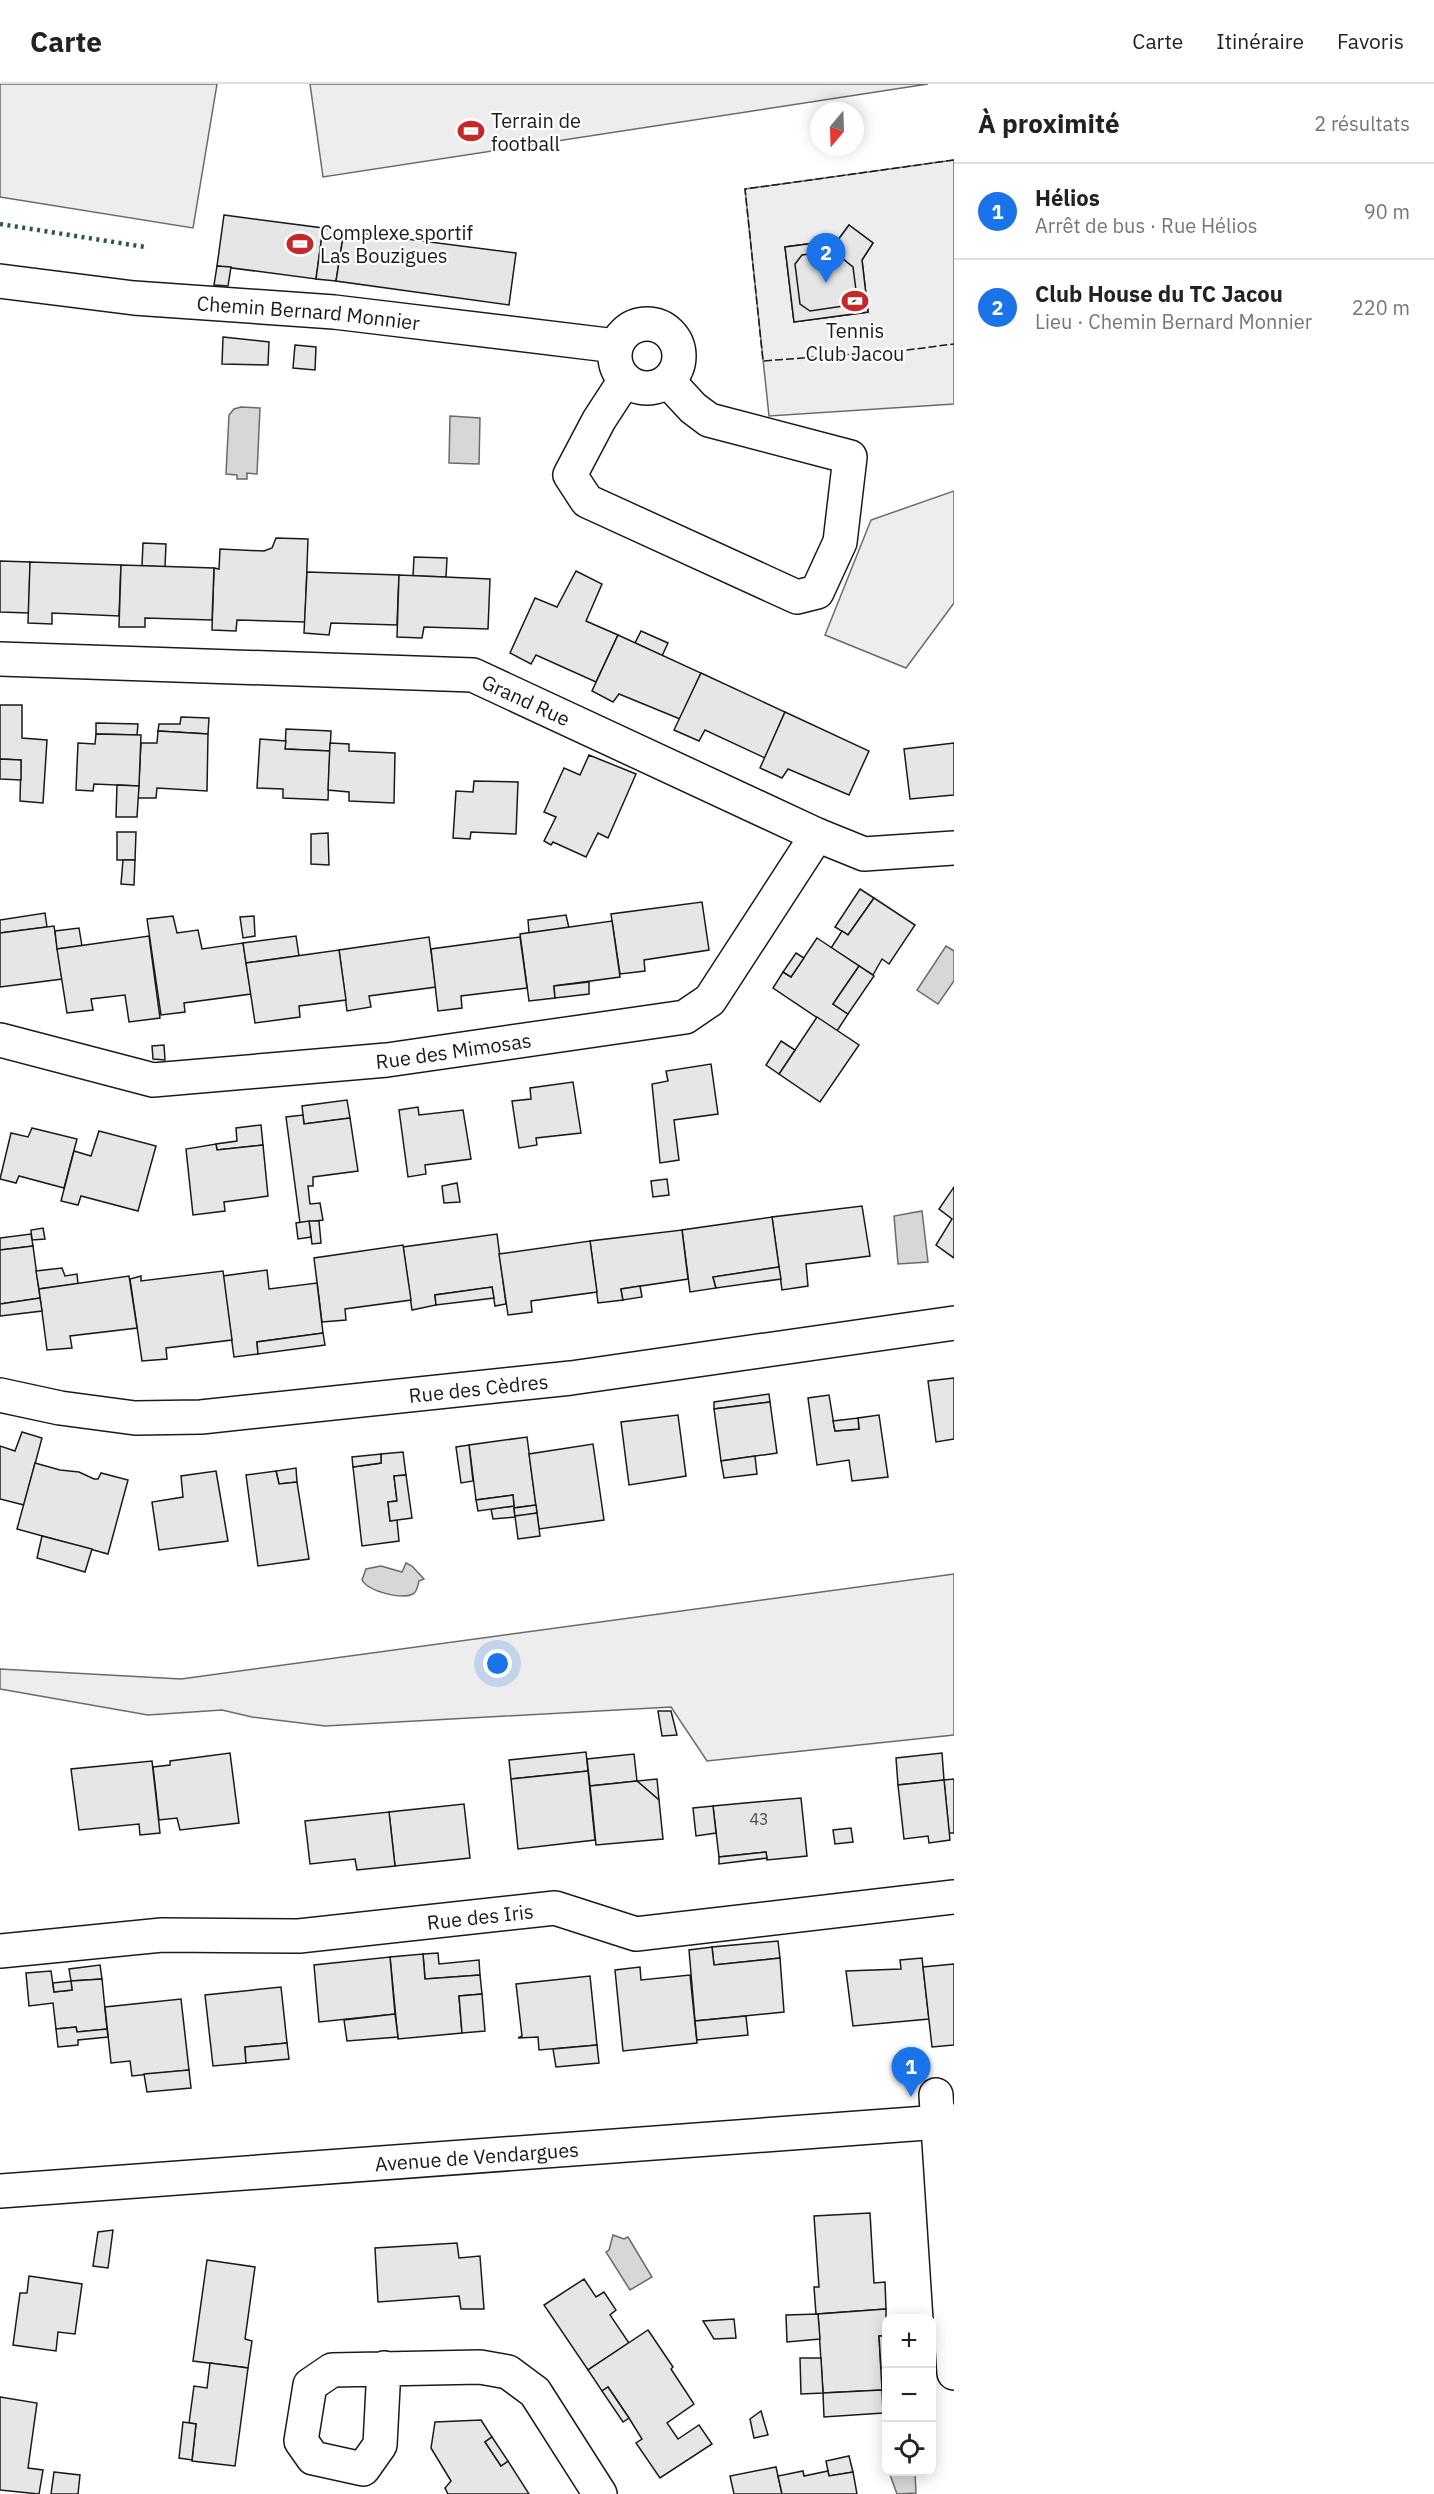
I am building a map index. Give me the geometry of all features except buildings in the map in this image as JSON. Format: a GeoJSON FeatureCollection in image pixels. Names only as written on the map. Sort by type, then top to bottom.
{"type":"FeatureCollection","features":[{"type":"Feature","properties":{"kind":"street","name":"Chemin Bernard Monnier"},"geometry":{"type":"LineString","coordinates":[[0,281],[134,298],[334,312],[616,346]]}},
{"type":"Feature","properties":{"kind":"street"},"geometry":{"type":"LineString","coordinates":[[648,323],[658,325],[674,338],[679,350],[679,361],[668,381],[646,388],[635,386],[625,380],[618,370],[615,358],[616,346],[628,330],[638,325],[648,323]]}},
{"type":"Feature","properties":{"kind":"street"},"geometry":{"type":"LineString","coordinates":[[625,380],[599,420],[570,475],[587,501],[797,597],[817,592],[840,542],[850,458],[709,420],[693,408],[668,381]]}},
{"type":"Feature","properties":{"kind":"street","name":"Grand Rue"},"geometry":{"type":"LineString","coordinates":[[0,658],[473,675],[817,835],[864,854],[954,848]]}},
{"type":"Feature","properties":{"kind":"street","name":"Rue des Mimosas"},"geometry":{"type":"LineString","coordinates":[[0,1040],[153,1080],[387,1060],[685,1017],[710,1000],[817,835]]}},
{"type":"Feature","properties":{"kind":"street","name":"Rue des Cèdres"},"geometry":{"type":"LineString","coordinates":[[0,1395],[60,1408],[135,1418],[201,1417],[571,1378],[954,1323]]}},
{"type":"Feature","properties":{"kind":"street","name":"Rue des Iris"},"geometry":{"type":"LineString","coordinates":[[0,1952],[162,1935],[299,1936],[555,1908],[636,1934],[954,1897]]}},
{"type":"Feature","properties":{"kind":"street"},"geometry":{"type":"LineString","coordinates":[[942,2113],[954,2373]]}},
{"type":"Feature","properties":{"kind":"street","name":"Avenue de Vendargues"},"geometry":{"type":"LineString","coordinates":[[0,2191],[942,2113]]}},
{"type":"Feature","properties":{"kind":"street"},"geometry":{"type":"LineString","coordinates":[[384,2368],[480,2367],[508,2372],[535,2392],[600,2494]]}},
{"type":"Feature","properties":{"kind":"shaded area"},"geometry":{"type":"Polygon","coordinates":[[[0,84],[217,84],[193,228],[0,197],[0,84]]]}},
{"type":"Feature","properties":{"kind":"shaded area","name":"Terrain de football"},"geometry":{"type":"Polygon","coordinates":[[[310,84],[928,84],[810,102],[323,177],[310,84]]]}},
{"type":"Feature","properties":{"kind":"shaded area","name":"Tennis Club Jacou"},"geometry":{"type":"Polygon","coordinates":[[[954,160],[954,404],[769,416],[745,189],[954,160]]]}},
{"type":"Feature","properties":{"kind":"shaded area"},"geometry":{"type":"Polygon","coordinates":[[[260,408],[257,474],[247,473],[247,479],[237,479],[237,475],[226,474],[229,415],[234,409],[260,408]]]}},
{"type":"Feature","properties":{"kind":"shaded area"},"geometry":{"type":"Polygon","coordinates":[[[450,416],[480,418],[479,464],[449,463],[450,416]]]}},
{"type":"Feature","properties":{"kind":"shaded area"},"geometry":{"type":"Polygon","coordinates":[[[954,491],[954,603],[906,668],[825,635],[871,520],[954,491]]]}},
{"type":"Feature","properties":{"kind":"shaded area"},"geometry":{"type":"Polygon","coordinates":[[[946,946],[954,951],[954,981],[938,1004],[917,990],[946,946]]]}},
{"type":"Feature","properties":{"kind":"shaded area"},"geometry":{"type":"Polygon","coordinates":[[[922,1211],[928,1262],[898,1264],[894,1216],[922,1211]]]}},
{"type":"Feature","properties":{"kind":"shaded area"},"geometry":{"type":"Polygon","coordinates":[[[406,1563],[424,1579],[419,1581],[413,1594],[408,1596],[378,1591],[362,1580],[366,1569],[381,1566],[402,1572],[406,1563]]]}},
{"type":"Feature","properties":{"kind":"shaded area"},"geometry":{"type":"Polygon","coordinates":[[[954,1574],[954,1735],[707,1761],[671,1707],[325,1726],[252,1717],[222,1710],[148,1715],[0,1689],[0,1669],[181,1679],[954,1574]]]}},
{"type":"Feature","properties":{"kind":"shaded area"},"geometry":{"type":"Polygon","coordinates":[[[613,2235],[624,2239],[628,2237],[652,2277],[630,2290],[606,2252],[609,2250],[613,2235]]]}},
{"type":"Feature","properties":{"kind":"shaded area"},"geometry":{"type":"Polygon","coordinates":[[[890,2476],[915,2476],[916,2493],[897,2494],[890,2476]]]}},
{"type":"Feature","properties":{"kind":"hedge"},"geometry":{"type":"LineString","coordinates":[[0,224],[145,247]]}},
{"type":"Feature","properties":{"kind":"fence"},"geometry":{"type":"LineString","coordinates":[[954,160],[745,189],[763,361],[907,350],[954,344]]}},
{"type":"Feature","properties":{"kind":"place","name":"Terrain de football"},"geometry":{"type":"Point","coordinates":[471,131]}},
{"type":"Feature","properties":{"kind":"place","name":"Complexe sportif Las Bouzigues"},"geometry":{"type":"Point","coordinates":[300,244]}},
{"type":"Feature","properties":{"kind":"place","name":"Club House du TC Jacou"},"geometry":{"type":"Point","coordinates":[826,283]}},
{"type":"Feature","properties":{"kind":"place","name":"Tennis Club Jacou"},"geometry":{"type":"Point","coordinates":[855,301]}},
{"type":"Feature","properties":{"kind":"place","name":"Hélios"},"geometry":{"type":"Point","coordinates":[911,2097]}}]}
